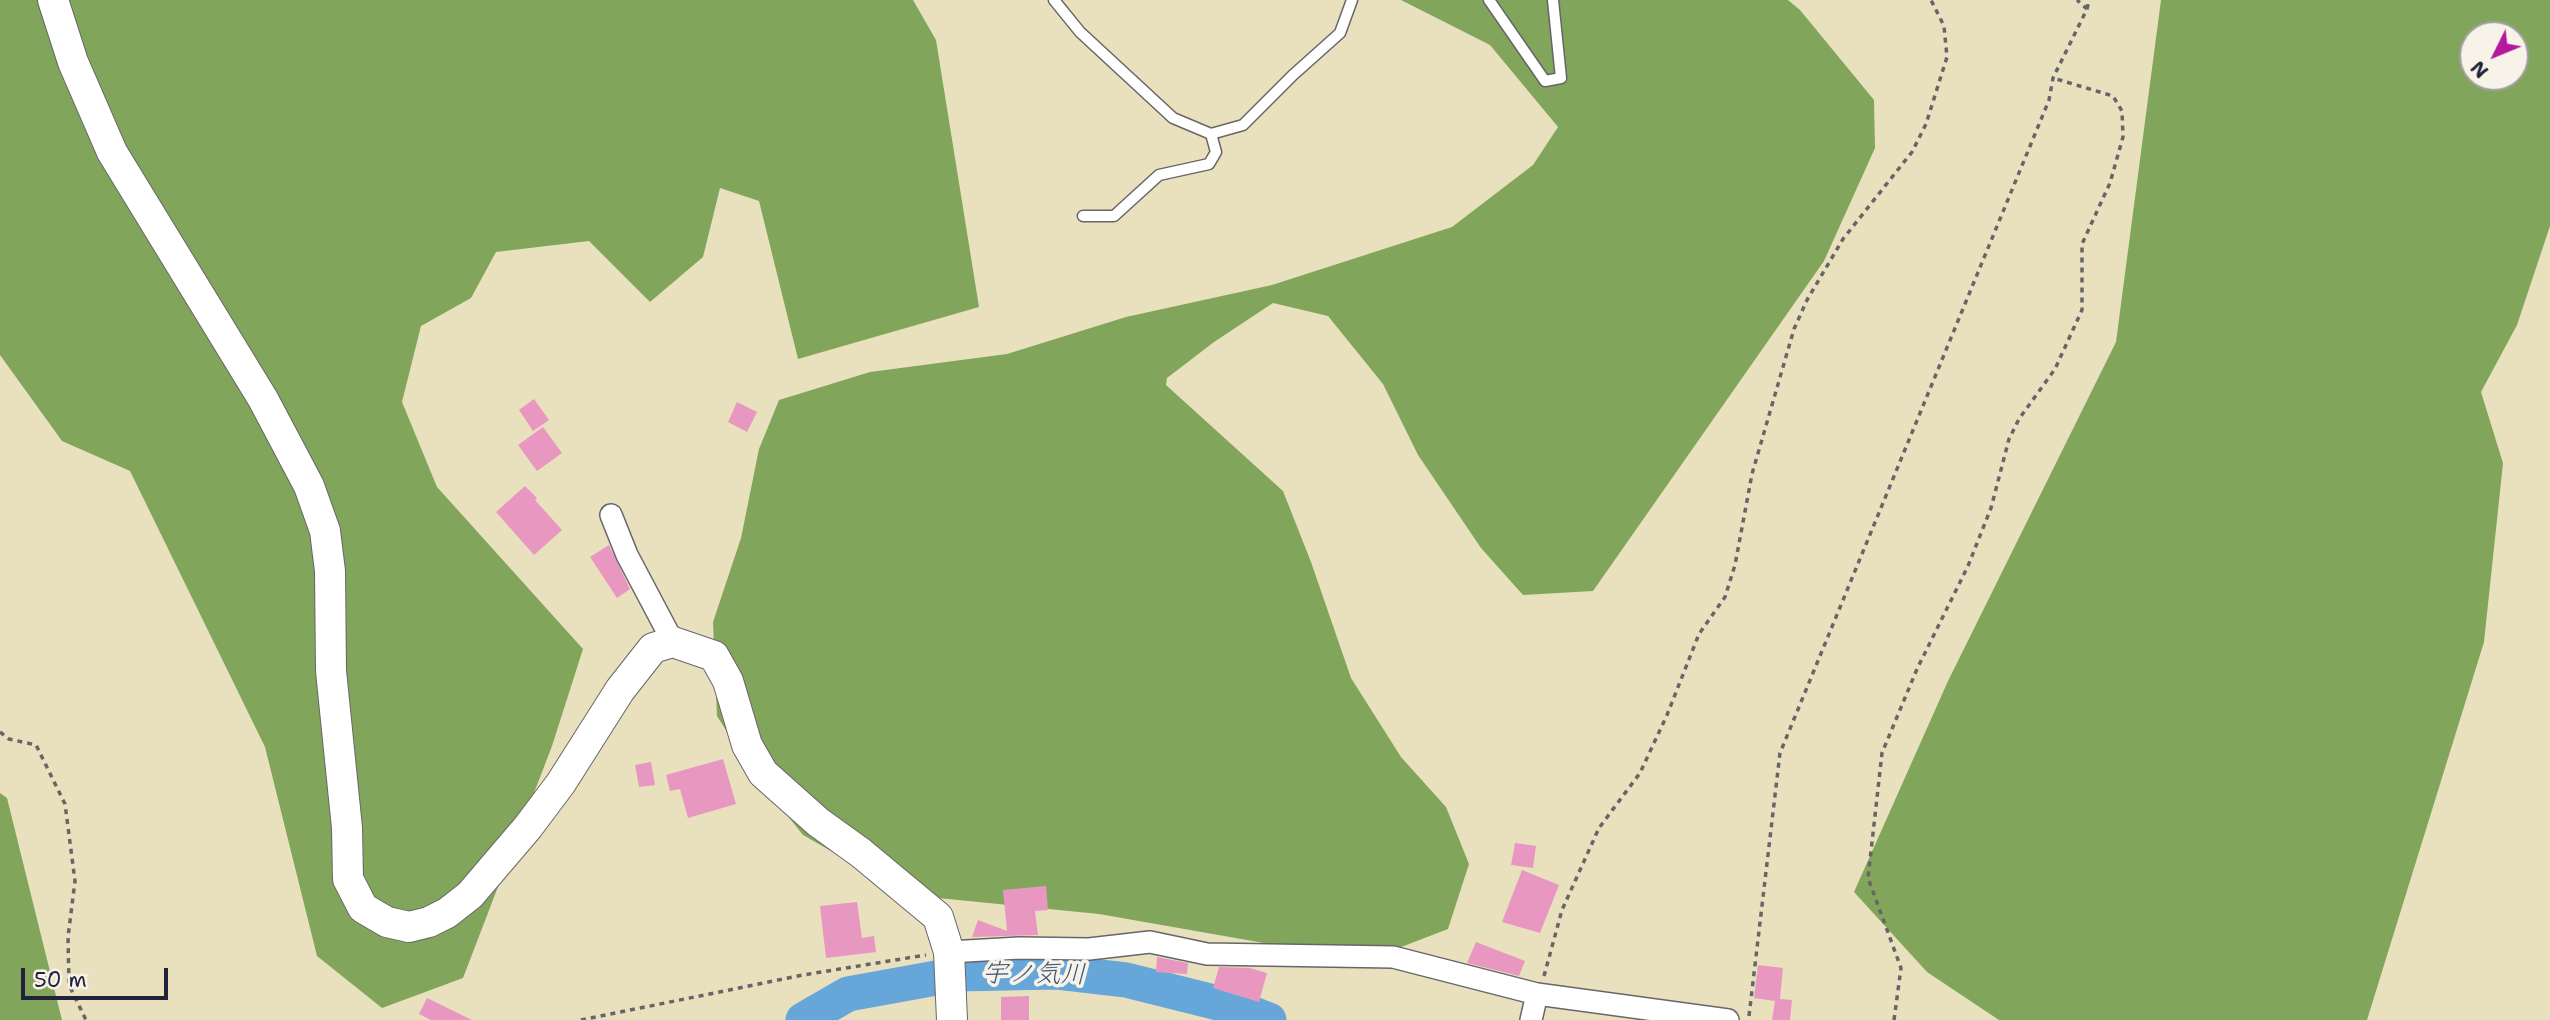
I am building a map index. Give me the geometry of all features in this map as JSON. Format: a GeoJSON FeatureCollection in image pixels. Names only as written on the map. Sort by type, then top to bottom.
{"type":"FeatureCollection","features":[{"type":"Feature","properties":{"kind":"street"},"geometry":{"type":"LineString","coordinates":[[53,0],[73,62],[112,152],[263,399],[309,486],[325,531],[330,571],[331,671],[347,828],[348,878],[363,908],[387,922],[409,927],[429,922],[447,913],[470,895],[528,827],[561,783],[620,690],[653,648],[673,642],[714,656],[728,681],[747,745],[763,773],[818,822],[861,853],[937,917],[949,952],[952,1009]]}},
{"type":"Feature","properties":{"kind":"street"},"geometry":{"type":"LineString","coordinates":[[611,515],[627,555],[673,642]]}},
{"type":"Feature","properties":{"kind":"street"},"geometry":{"type":"LineString","coordinates":[[949,952],[1088,948],[1150,942],[1206,954],[1393,957],[1537,994],[1728,1020]]}},
{"type":"Feature","properties":{"kind":"street"},"geometry":{"type":"LineString","coordinates":[[1531,1020],[1537,994]]}},
{"type":"Feature","properties":{"kind":"lane"},"geometry":{"type":"LineString","coordinates":[[1054,0],[1080,32],[1173,118],[1211,134],[1243,125],[1340,33],[1352,0]]}},
{"type":"Feature","properties":{"kind":"lane"},"geometry":{"type":"LineString","coordinates":[[1489,0],[1510,26],[1525,55],[1545,81],[1561,78],[1553,0]]}},
{"type":"Feature","properties":{"kind":"lane"},"geometry":{"type":"LineString","coordinates":[[1083,216],[1114,216],[1159,175],[1209,164],[1216,152],[1211,134]]}},
{"type":"Feature","properties":{"kind":"path"},"geometry":{"type":"LineString","coordinates":[[1537,994],[1562,910],[1599,828],[1640,773],[1667,715],[1699,634],[1726,597],[1735,565],[1752,474],[1794,330],[1807,300],[1843,239],[1912,152],[1926,124],[1947,57],[1944,26],[1931,0]]}},
{"type":"Feature","properties":{"kind":"path"},"geometry":{"type":"LineString","coordinates":[[2077,0],[2087,9]]}},
{"type":"Feature","properties":{"kind":"path"},"geometry":{"type":"LineString","coordinates":[[1748,1020],[1780,753],[2049,100],[2053,78],[2089,0]]}},
{"type":"Feature","properties":{"kind":"path"},"geometry":{"type":"LineString","coordinates":[[1895,1020],[1901,968],[1868,878],[1882,753],[1917,669],[1968,566],[1991,508],[2009,439],[2019,419],[2055,369],[2082,310],[2082,244],[2110,183],[2123,137],[2122,111],[2113,96],[2053,78]]}},
{"type":"Feature","properties":{"kind":"path"},"geometry":{"type":"LineString","coordinates":[[0,732],[9,739],[36,745],[65,804],[75,881],[68,937],[69,985],[86,1020]]}},
{"type":"Feature","properties":{"kind":"path"},"geometry":{"type":"LineString","coordinates":[[581,1020],[803,975],[949,952]]}},
{"type":"Feature","properties":{"kind":"green space"},"geometry":{"type":"Polygon","coordinates":[[[0,0],[913,0],[936,40],[979,307],[798,359],[759,201],[720,188],[703,257],[650,302],[589,241],[496,252],[471,298],[421,326],[402,402],[437,487],[583,649],[552,746],[463,978],[382,1008],[317,956],[265,747],[130,471],[62,441],[0,355],[0,0]]]}},
{"type":"Feature","properties":{"kind":"green space"},"geometry":{"type":"Polygon","coordinates":[[[1401,0],[1788,0],[1800,10],[1874,100],[1875,148],[1824,261],[1593,591],[1523,595],[1481,548],[1418,455],[1383,384],[1328,316],[1273,303],[1214,342],[1167,378],[1166,385],[1283,491],[1351,678],[1401,757],[1446,807],[1469,864],[1448,929],[1383,954],[1281,946],[1099,914],[908,895],[803,835],[751,770],[717,716],[713,622],[741,538],[759,449],[779,400],[870,372],[1007,354],[1126,317],[1272,285],[1452,227],[1533,165],[1558,127],[1490,45],[1401,0]]]}},
{"type":"Feature","properties":{"kind":"green space"},"geometry":{"type":"Polygon","coordinates":[[[2161,0],[2550,0],[2550,226],[2517,325],[2481,392],[2503,463],[2484,642],[2367,1020],[1999,1020],[1927,972],[1854,892],[1948,681],[2116,342],[2161,0]]]}},
{"type":"Feature","properties":{"kind":"green space"},"geometry":{"type":"Polygon","coordinates":[[[0,793],[7,798],[62,1020],[0,1020],[0,793]]]}},
{"type":"Feature","properties":{"kind":"building"},"geometry":{"type":"Polygon","coordinates":[[[534,399],[549,420],[533,431],[519,410],[534,399]]]}},
{"type":"Feature","properties":{"kind":"building"},"geometry":{"type":"Polygon","coordinates":[[[737,402],[757,412],[747,432],[728,422],[737,402]]]}},
{"type":"Feature","properties":{"kind":"building"},"geometry":{"type":"Polygon","coordinates":[[[543,427],[562,453],[537,471],[518,445],[543,427]]]}},
{"type":"Feature","properties":{"kind":"building"},"geometry":{"type":"Polygon","coordinates":[[[525,486],[562,530],[534,555],[496,512],[525,486]]]}},
{"type":"Feature","properties":{"kind":"building"},"geometry":{"type":"Polygon","coordinates":[[[609,545],[630,589],[617,598],[590,557],[609,545]]]}},
{"type":"Feature","properties":{"kind":"building"},"geometry":{"type":"Polygon","coordinates":[[[723,759],[736,804],[688,818],[680,789],[670,791],[666,775],[723,759]]]}},
{"type":"Feature","properties":{"kind":"building"},"geometry":{"type":"Polygon","coordinates":[[[651,762],[655,785],[639,787],[635,765],[651,762]]]}},
{"type":"Feature","properties":{"kind":"building"},"geometry":{"type":"Polygon","coordinates":[[[1515,843],[1536,846],[1533,868],[1511,865],[1515,843]]]}},
{"type":"Feature","properties":{"kind":"building"},"geometry":{"type":"Polygon","coordinates":[[[1522,870],[1559,885],[1540,933],[1502,922],[1522,870]]]}},
{"type":"Feature","properties":{"kind":"building"},"geometry":{"type":"Polygon","coordinates":[[[1046,886],[1048,910],[1035,911],[1038,935],[972,937],[978,920],[1007,931],[1003,890],[1046,886]]]}},
{"type":"Feature","properties":{"kind":"building"},"geometry":{"type":"Polygon","coordinates":[[[857,902],[862,938],[874,936],[876,952],[826,958],[820,906],[857,902]]]}},
{"type":"Feature","properties":{"kind":"building"},"geometry":{"type":"Polygon","coordinates":[[[1476,942],[1525,961],[1519,976],[1467,963],[1476,942]]]}},
{"type":"Feature","properties":{"kind":"building"},"geometry":{"type":"Polygon","coordinates":[[[1157,957],[1188,963],[1187,974],[1156,972],[1157,957]]]}},
{"type":"Feature","properties":{"kind":"building"},"geometry":{"type":"Polygon","coordinates":[[[1758,965],[1783,968],[1780,999],[1792,1000],[1790,1020],[1772,1020],[1775,1001],[1754,998],[1758,965]]]}},
{"type":"Feature","properties":{"kind":"building"},"geometry":{"type":"Polygon","coordinates":[[[1219,967],[1250,968],[1267,973],[1259,1002],[1213,988],[1219,967]]]}},
{"type":"Feature","properties":{"kind":"building"},"geometry":{"type":"Polygon","coordinates":[[[1029,996],[1029,1020],[1001,1020],[1001,997],[1029,996]]]}},
{"type":"Feature","properties":{"kind":"building"},"geometry":{"type":"Polygon","coordinates":[[[427,998],[472,1020],[431,1020],[419,1014],[427,998]]]}},
{"type":"Feature","properties":{"kind":"waterway","name":"宇ノ気川"},"geometry":{"type":"LineString","coordinates":[[803,1020],[848,994],[958,974],[1057,972],[1126,980],[1238,1008],[1269,1020]]}}]}
